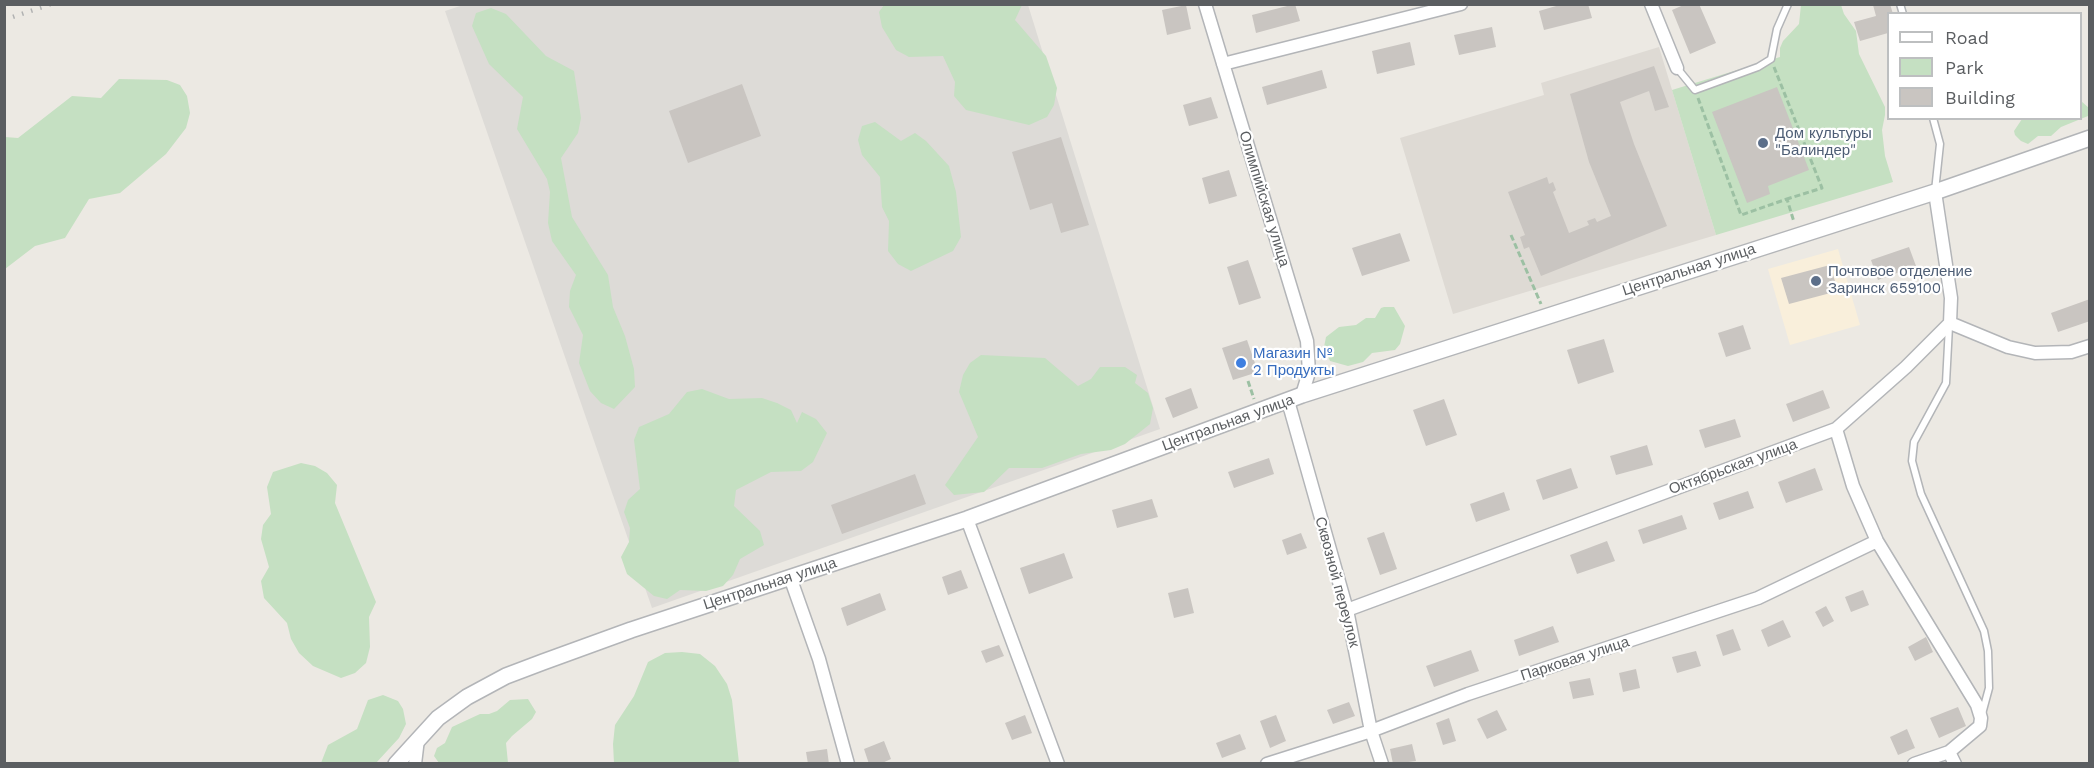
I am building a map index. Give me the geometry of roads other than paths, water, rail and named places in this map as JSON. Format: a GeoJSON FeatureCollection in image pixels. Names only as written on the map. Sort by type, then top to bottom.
{"type":"FeatureCollection","features":[{"type":"Feature","properties":{"kind":"street","name":"Олимпийская улица"},"geometry":{"type":"LineString","coordinates":[[1205,4],[1307,341],[1309,372],[1295,398]]}},
{"type":"Feature","properties":{"kind":"street"},"geometry":{"type":"LineString","coordinates":[[1223,64],[1461,4]]}},
{"type":"Feature","properties":{"kind":"street"},"geometry":{"type":"LineString","coordinates":[[1651,4],[1677,68]]}},
{"type":"Feature","properties":{"kind":"street","name":"Центральная улица"},"geometry":{"type":"LineString","coordinates":[[396,764],[438,718],[467,697],[506,676],[631,630],[967,519],[1295,398],[1935,192],[2090,138]]}},
{"type":"Feature","properties":{"kind":"street"},"geometry":{"type":"LineString","coordinates":[[1935,192],[1951,298],[1950,323],[2008,347],[2035,353],[2071,352],[2090,346]]}},
{"type":"Feature","properties":{"kind":"street","name":"Октябрьская улица"},"geometry":{"type":"LineString","coordinates":[[1347,610],[1836,429],[1906,367],[1950,323]]}},
{"type":"Feature","properties":{"kind":"street","name":"Сквозной переулок"},"geometry":{"type":"LineString","coordinates":[[1295,398],[1347,610],[1371,730],[1382,764]]}},
{"type":"Feature","properties":{"kind":"street"},"geometry":{"type":"LineString","coordinates":[[1836,429],[1853,486],[1877,541],[1977,705],[1981,718],[1980,726],[1952,758],[1914,764]]}},
{"type":"Feature","properties":{"kind":"street"},"geometry":{"type":"LineString","coordinates":[[967,519],[1058,764]]}},
{"type":"Feature","properties":{"kind":"street","name":"Парковая улица"},"geometry":{"type":"LineString","coordinates":[[1267,764],[1371,730],[1468,694],[1758,598],[1877,541]]}},
{"type":"Feature","properties":{"kind":"street"},"geometry":{"type":"LineString","coordinates":[[790,577],[819,659],[848,764]]}},
{"type":"Feature","properties":{"kind":"street"},"geometry":{"type":"LineString","coordinates":[[415,764],[418,738]]}},
{"type":"Feature","properties":{"kind":"lane"},"geometry":{"type":"LineString","coordinates":[[1677,68],[1695,90],[1758,67],[1771,59],[1777,29],[1788,4]]}},
{"type":"Feature","properties":{"kind":"lane"},"geometry":{"type":"LineString","coordinates":[[1934,120],[1940,144],[1935,192]]}},
{"type":"Feature","properties":{"kind":"lane"},"geometry":{"type":"LineString","coordinates":[[1950,323],[1946,382],[1914,442],[1912,460],[1922,494],[1984,631],[1988,651],[1989,688],[1981,718]]}},
{"type":"Feature","properties":{"kind":"railway"},"geometry":{"type":"LineString","coordinates":[[4,20],[51,4]]}},
{"type":"Feature","properties":{"kind":"place","name":"Дом культуры \"Балиндер\""},"geometry":{"type":"Point","coordinates":[1763,143]}},
{"type":"Feature","properties":{"kind":"place","name":"Почтовое отделение Заринск 659100"},"geometry":{"type":"Point","coordinates":[1816,281]}},
{"type":"Feature","properties":{"kind":"place","name":"Магазин № 2 Продукты"},"geometry":{"type":"Point","coordinates":[1241,363]}}]}
